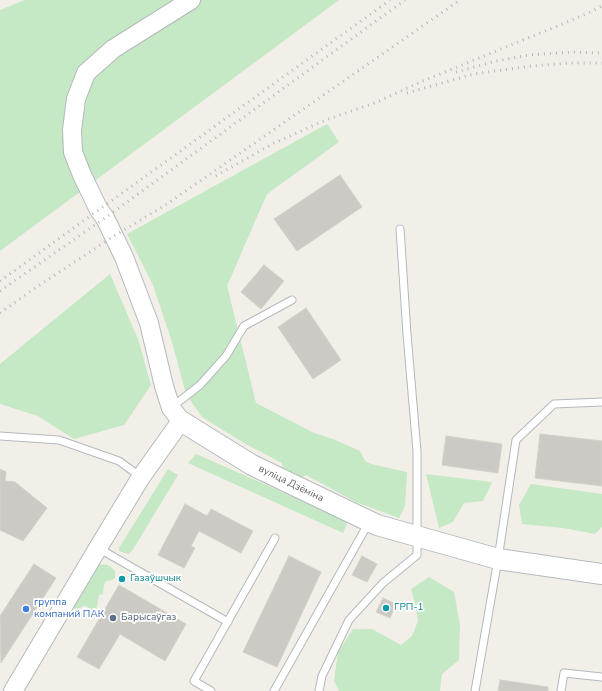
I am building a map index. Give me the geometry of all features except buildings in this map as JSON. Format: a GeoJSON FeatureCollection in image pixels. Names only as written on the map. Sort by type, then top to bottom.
{"type":"FeatureCollection","features":[{"type":"Feature","properties":{"kind":"main road","name":"вуліца Дзёміна"},"geometry":{"type":"LineString","coordinates":[[176,415],[252,465],[377,525],[498,559],[602,574]]}},
{"type":"Feature","properties":{"kind":"street"},"geometry":{"type":"LineString","coordinates":[[13,691],[141,477],[176,415],[164,386],[149,323],[124,257],[82,175],[73,152],[72,130],[76,99],[86,73],[113,49],[191,0]]}},
{"type":"Feature","properties":{"kind":"lane"},"geometry":{"type":"LineString","coordinates":[[319,691],[322,676],[349,620],[383,582],[417,555],[418,451],[407,334],[400,229]]}},
{"type":"Feature","properties":{"kind":"lane"},"geometry":{"type":"LineString","coordinates":[[176,415],[226,356],[244,326],[292,300]]}},
{"type":"Feature","properties":{"kind":"lane"},"geometry":{"type":"LineString","coordinates":[[475,691],[498,559],[516,440],[554,404],[602,402]]}},
{"type":"Feature","properties":{"kind":"lane"},"geometry":{"type":"LineString","coordinates":[[0,436],[58,440],[119,461],[141,477]]}},
{"type":"Feature","properties":{"kind":"lane"},"geometry":{"type":"LineString","coordinates":[[274,691],[364,531],[371,522]]}},
{"type":"Feature","properties":{"kind":"lane"},"geometry":{"type":"LineString","coordinates":[[212,691],[194,681],[275,538]]}},
{"type":"Feature","properties":{"kind":"lane"},"geometry":{"type":"LineString","coordinates":[[98,548],[228,622]]}},
{"type":"Feature","properties":{"kind":"lane"},"geometry":{"type":"LineString","coordinates":[[561,691],[564,673],[602,677]]}},
{"type":"Feature","properties":{"kind":"green space"},"geometry":{"type":"Polygon","coordinates":[[[25,0],[339,0],[0,251],[0,10],[25,0]]]}},
{"type":"Feature","properties":{"kind":"green space"},"geometry":{"type":"Polygon","coordinates":[[[327,124],[339,142],[267,194],[227,286],[256,403],[314,433],[333,439],[360,451],[365,461],[371,464],[407,472],[405,506],[399,518],[356,502],[306,475],[300,478],[283,471],[282,463],[244,443],[202,417],[186,394],[172,342],[153,285],[127,234],[327,124]]]}},
{"type":"Feature","properties":{"kind":"green space"},"geometry":{"type":"Polygon","coordinates":[[[110,274],[138,339],[151,385],[124,425],[74,439],[38,416],[0,404],[0,364],[110,274]]]}},
{"type":"Feature","properties":{"kind":"green space"},"geometry":{"type":"Polygon","coordinates":[[[196,454],[348,521],[343,533],[188,463],[196,454]]]}},
{"type":"Feature","properties":{"kind":"green space"},"geometry":{"type":"Polygon","coordinates":[[[168,469],[178,475],[132,551],[128,554],[119,551],[119,548],[168,469]]]}},
{"type":"Feature","properties":{"kind":"green space"},"geometry":{"type":"Polygon","coordinates":[[[426,474],[492,482],[483,501],[464,503],[453,522],[439,528],[426,474]]]}},
{"type":"Feature","properties":{"kind":"green space"},"geometry":{"type":"Polygon","coordinates":[[[531,484],[602,494],[602,527],[595,534],[563,528],[522,524],[519,505],[531,484]]]}},
{"type":"Feature","properties":{"kind":"green space"},"geometry":{"type":"Polygon","coordinates":[[[96,564],[108,565],[111,567],[115,571],[115,578],[106,581],[104,584],[103,594],[99,595],[97,607],[89,609],[87,606],[83,606],[79,609],[75,609],[72,606],[96,564]]]}},
{"type":"Feature","properties":{"kind":"green space"},"geometry":{"type":"Polygon","coordinates":[[[429,577],[454,592],[460,625],[459,660],[442,674],[440,691],[339,691],[334,681],[338,652],[353,629],[372,629],[401,645],[412,636],[418,621],[411,589],[429,577]]]}},
{"type":"Feature","properties":{"kind":"railway"},"geometry":{"type":"LineString","coordinates":[[0,281],[390,0]]}},
{"type":"Feature","properties":{"kind":"railway"},"geometry":{"type":"LineString","coordinates":[[0,291],[105,218],[405,0]]}},
{"type":"Feature","properties":{"kind":"railway"},"geometry":{"type":"LineString","coordinates":[[0,313],[114,236],[167,204],[460,0]]}},
{"type":"Feature","properties":{"kind":"railway"},"geometry":{"type":"LineString","coordinates":[[216,176],[274,143],[326,120],[377,102],[423,81],[584,15],[602,6]]}},
{"type":"Feature","properties":{"kind":"railway"},"geometry":{"type":"LineString","coordinates":[[456,72],[496,61],[529,55],[571,52],[602,53]]}},
{"type":"Feature","properties":{"kind":"railway"},"geometry":{"type":"LineString","coordinates":[[407,93],[474,74],[531,66],[570,63],[602,63]]}},
{"type":"Feature","properties":{"kind":"place","name":"Газаўшчык"},"geometry":{"type":"Point","coordinates":[122,579]}},
{"type":"Feature","properties":{"kind":"place","name":"ГРП-1"},"geometry":{"type":"Point","coordinates":[386,608]}},
{"type":"Feature","properties":{"kind":"place","name":"группа компаний ПАК"},"geometry":{"type":"Point","coordinates":[26,609]}},
{"type":"Feature","properties":{"kind":"place","name":"Барысаўгаз"},"geometry":{"type":"Point","coordinates":[113,618]}}]}
